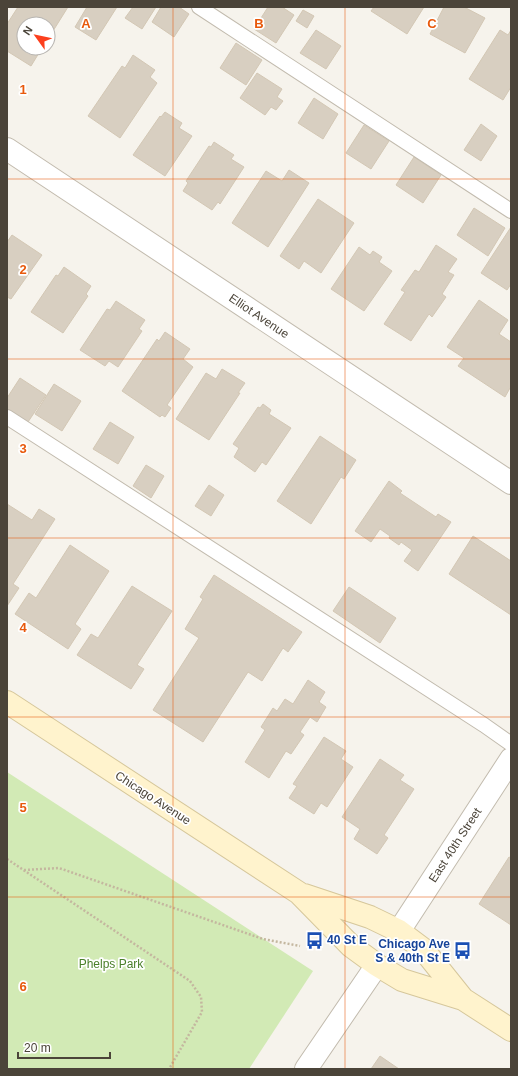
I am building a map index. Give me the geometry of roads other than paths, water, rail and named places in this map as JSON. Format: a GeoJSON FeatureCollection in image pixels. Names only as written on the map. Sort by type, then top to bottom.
{"type":"FeatureCollection","features":[{"type":"Feature","properties":{"kind":"street","name":"Elliot Avenue"},"geometry":{"type":"LineString","coordinates":[[7,149],[511,483]]}},
{"type":"Feature","properties":{"kind":"street","name":"Chicago Avenue"},"geometry":{"type":"LineString","coordinates":[[7,702],[299,893],[351,946],[377,965],[402,980],[463,999],[511,1030]]}},
{"type":"Feature","properties":{"kind":"street","name":"East 40th Street"},"geometry":{"type":"LineString","coordinates":[[399,931],[511,759]]}},
{"type":"Feature","properties":{"kind":"street","name":"Chicago Avenue"},"geometry":{"type":"LineString","coordinates":[[299,893],[370,918],[399,931],[423,949],[463,999]]}},
{"type":"Feature","properties":{"kind":"street"},"geometry":{"type":"LineString","coordinates":[[306,1069],[377,965]]}},
{"type":"Feature","properties":{"kind":"lane"},"geometry":{"type":"LineString","coordinates":[[199,7],[511,211]]}},
{"type":"Feature","properties":{"kind":"lane"},"geometry":{"type":"LineString","coordinates":[[7,417],[484,725],[511,744]]}},
{"type":"Feature","properties":{"kind":"place","name":"40 St E"},"geometry":{"type":"Point","coordinates":[314,940]}},
{"type":"Feature","properties":{"kind":"place","name":"Chicago Ave S & 40th St E"},"geometry":{"type":"Point","coordinates":[463,951]}},
{"type":"Feature","properties":{"kind":"park label","name":"Phelps Park"},"geometry":{"type":"Point","coordinates":[111,964]}}]}
